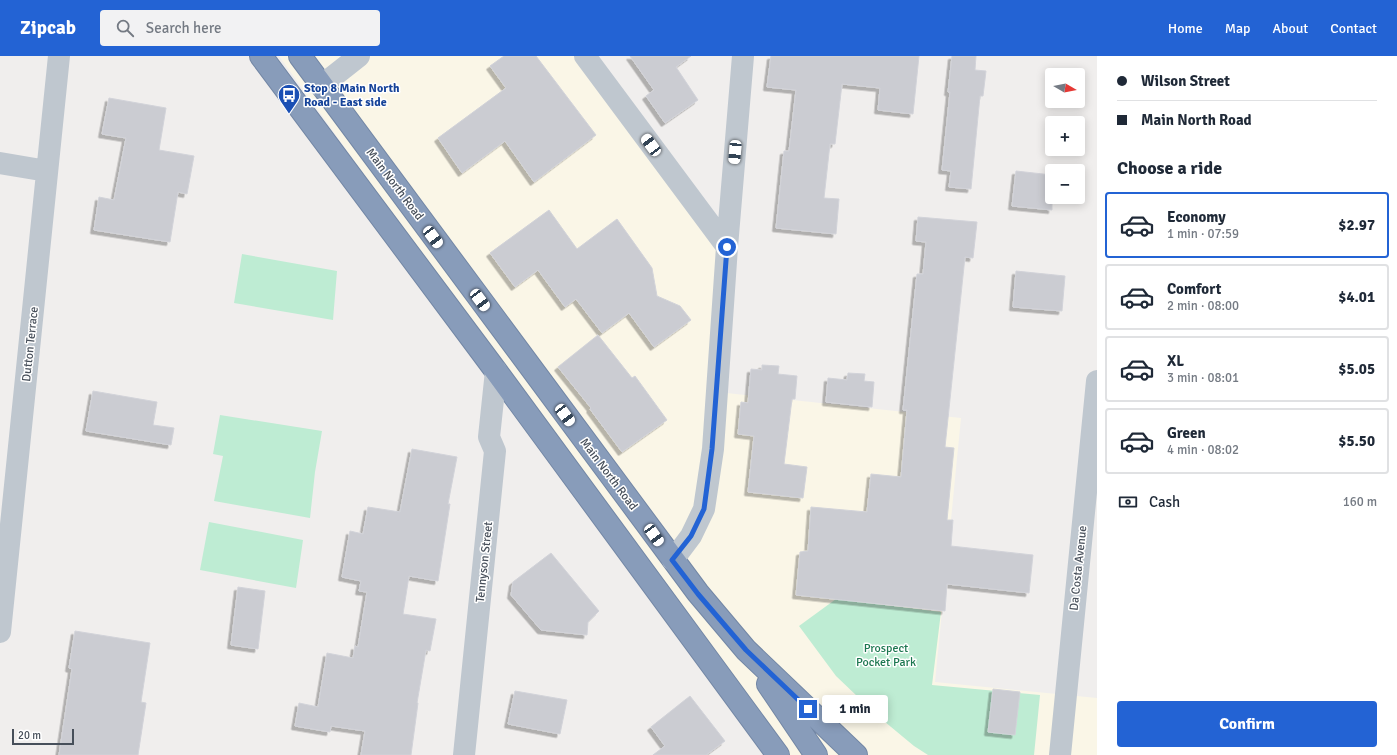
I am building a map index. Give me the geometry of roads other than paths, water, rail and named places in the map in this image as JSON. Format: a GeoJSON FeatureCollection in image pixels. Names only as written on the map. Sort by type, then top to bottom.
{"type":"FeatureCollection","features":[{"type":"Feature","properties":{"kind":"highway"},"geometry":{"type":"LineString","coordinates":[[261,56],[496,371],[778,755]]}},
{"type":"Feature","properties":{"kind":"highway","name":"Main North Road"},"geometry":{"type":"LineString","coordinates":[[300,56],[698,594],[746,650],[856,755]]}},
{"type":"Feature","properties":{"kind":"highway"},"geometry":{"type":"LineString","coordinates":[[296,104],[321,86]]}},
{"type":"Feature","properties":{"kind":"highway"},"geometry":{"type":"LineString","coordinates":[[746,650],[816,755]]}},
{"type":"Feature","properties":{"kind":"street","name":"Dutton Terrace"},"geometry":{"type":"LineString","coordinates":[[0,632],[59,56]]}},
{"type":"Feature","properties":{"kind":"street"},"geometry":{"type":"LineString","coordinates":[[321,86],[359,56]]}},
{"type":"Feature","properties":{"kind":"street"},"geometry":{"type":"LineString","coordinates":[[585,56],[727,247]]}},
{"type":"Feature","properties":{"kind":"street"},"geometry":{"type":"LineString","coordinates":[[672,560],[691,536],[704,509],[712,449],[743,56]]}},
{"type":"Feature","properties":{"kind":"street"},"geometry":{"type":"LineString","coordinates":[[0,163],[47,171]]}},
{"type":"Feature","properties":{"kind":"street","name":"Tennyson Street"},"geometry":{"type":"LineString","coordinates":[[464,755],[495,451],[489,437],[496,371]]}},
{"type":"Feature","properties":{"kind":"street","name":"Da Costa Avenue"},"geometry":{"type":"LineString","coordinates":[[1060,755],[1097,381]]}},
{"type":"Feature","properties":{"kind":"place","name":"Stop 8 Main North Road - East side"},"geometry":{"type":"Point","coordinates":[289,114]}},
{"type":"Feature","properties":{"kind":"park label","name":"Prospect Pocket Park"},"geometry":{"type":"Point","coordinates":[886,655]}}]}
